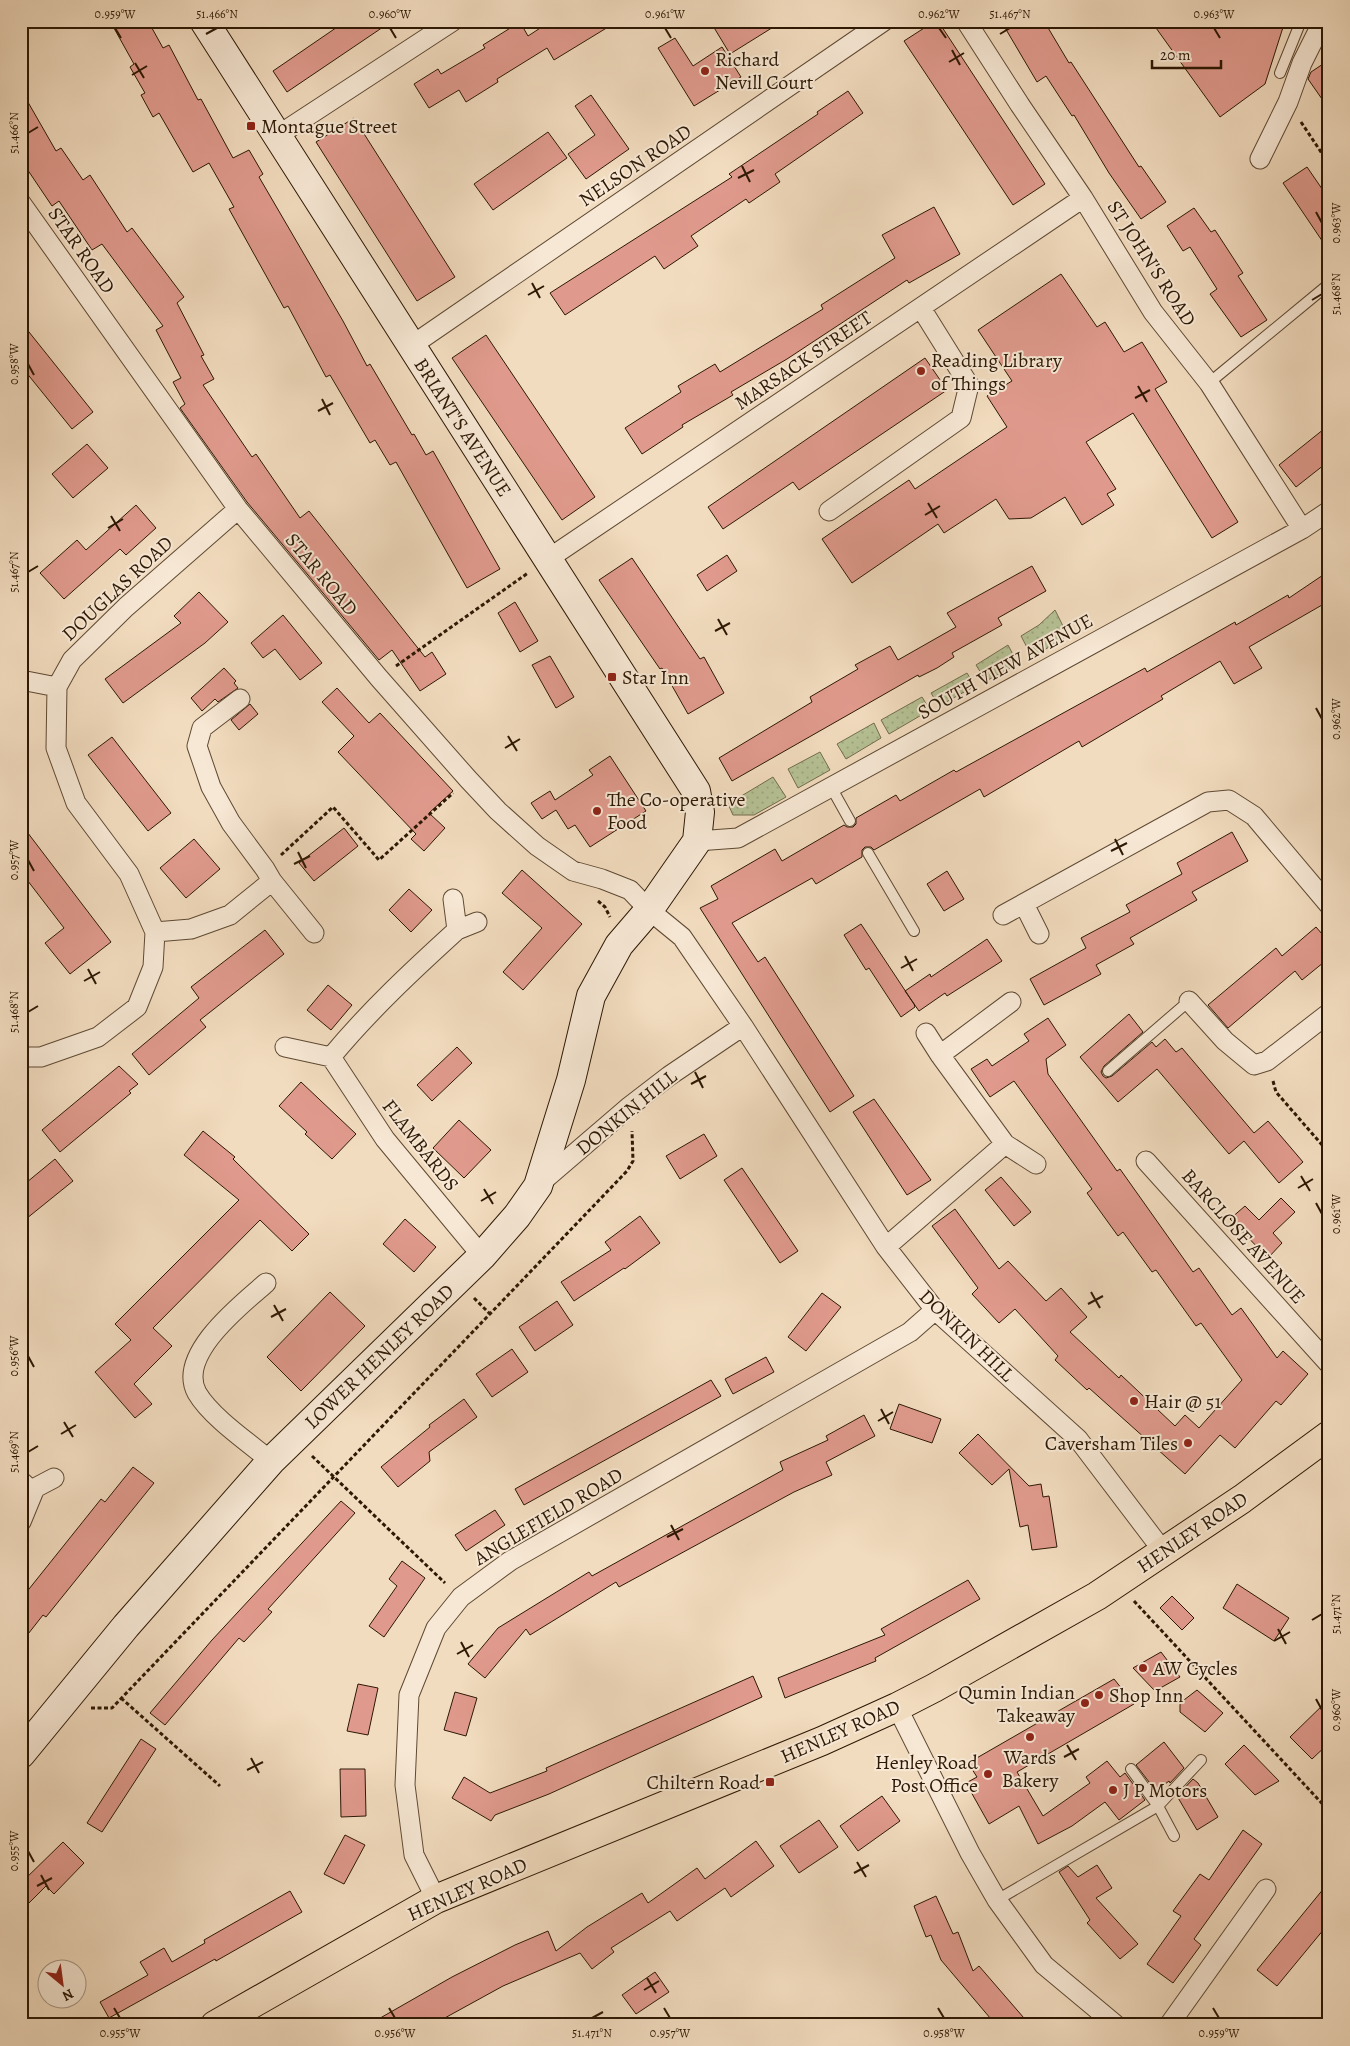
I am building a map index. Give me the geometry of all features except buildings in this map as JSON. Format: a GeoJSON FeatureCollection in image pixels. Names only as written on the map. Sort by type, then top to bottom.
{"type":"FeatureCollection","features":[{"type":"Feature","properties":{"kind":"main road","name":"BRIANT'S AVENUE"},"geometry":{"type":"LineString","coordinates":[[204,21],[696,791],[700,812],[697,840]]}},
{"type":"Feature","properties":{"kind":"main road"},"geometry":{"type":"LineString","coordinates":[[649,910],[697,840]]}},
{"type":"Feature","properties":{"kind":"main road","name":"LOWER HENLEY ROAD"},"geometry":{"type":"LineString","coordinates":[[21,1754],[126,1626],[271,1461],[482,1256],[517,1216],[538,1186],[571,1080],[591,996],[620,945],[649,910]]}},
{"type":"Feature","properties":{"kind":"main road","name":"HENLEY ROAD"},"geometry":{"type":"LineString","coordinates":[[215,2025],[436,1899],[822,1741],[897,1707],[1050,1623],[1118,1582],[1327,1440]]}},
{"type":"Feature","properties":{"kind":"street"},"geometry":{"type":"LineString","coordinates":[[277,136],[453,21]]}},
{"type":"Feature","properties":{"kind":"street","name":"NELSON ROAD"},"geometry":{"type":"LineString","coordinates":[[411,346],[884,21]]}},
{"type":"Feature","properties":{"kind":"street","name":"ST JOHN'S ROAD"},"geometry":{"type":"LineString","coordinates":[[966,21],[1020,106],[1083,198],[1154,312],[1208,383],[1302,529]]}},
{"type":"Feature","properties":{"kind":"street"},"geometry":{"type":"LineString","coordinates":[[1260,159],[1288,102],[1302,62],[1323,21]]}},
{"type":"Feature","properties":{"kind":"street","name":"MARSACK STREET"},"geometry":{"type":"LineString","coordinates":[[548,559],[1083,198]]}},
{"type":"Feature","properties":{"kind":"street","name":"STAR ROAD"},"geometry":{"type":"LineString","coordinates":[[21,203],[238,509],[379,678],[468,780],[498,811],[537,846],[573,872],[602,879],[630,890],[649,910]]}},
{"type":"Feature","properties":{"kind":"street"},"geometry":{"type":"LineString","coordinates":[[829,511],[961,418],[969,385],[921,308]]}},
{"type":"Feature","properties":{"kind":"street","name":"DOUGLAS ROAD"},"geometry":{"type":"LineString","coordinates":[[21,1057],[41,1057],[98,1037],[137,1007],[153,967],[155,932],[129,874],[76,804],[56,748],[57,688],[72,660],[126,607],[238,509]]}},
{"type":"Feature","properties":{"kind":"street","name":"SOUTH VIEW AVENUE"},"geometry":{"type":"LineString","coordinates":[[697,840],[738,838],[1302,529],[1329,511]]}},
{"type":"Feature","properties":{"kind":"street"},"geometry":{"type":"LineString","coordinates":[[21,680],[57,688]]}},
{"type":"Feature","properties":{"kind":"street"},"geometry":{"type":"LineString","coordinates":[[240,699],[202,728],[197,746],[215,795],[231,823],[314,933]]}},
{"type":"Feature","properties":{"kind":"street"},"geometry":{"type":"LineString","coordinates":[[1003,915],[1208,802],[1229,800],[1254,816],[1329,905]]}},
{"type":"Feature","properties":{"kind":"street"},"geometry":{"type":"LineString","coordinates":[[155,932],[191,929],[230,915],[269,875]]}},
{"type":"Feature","properties":{"kind":"street"},"geometry":{"type":"LineString","coordinates":[[453,898],[457,930]]}},
{"type":"Feature","properties":{"kind":"street"},"geometry":{"type":"LineString","coordinates":[[1024,904],[1039,934]]}},
{"type":"Feature","properties":{"kind":"street","name":"DONKIN HILL"},"geometry":{"type":"LineString","coordinates":[[649,910],[682,937],[743,1026],[886,1247],[935,1310],[1078,1439],[1163,1551]]}},
{"type":"Feature","properties":{"kind":"street"},"geometry":{"type":"LineString","coordinates":[[285,1047],[331,1057],[380,1002],[457,930],[478,922]]}},
{"type":"Feature","properties":{"kind":"street"},"geometry":{"type":"LineString","coordinates":[[1189,1001],[1225,1041],[1254,1065],[1267,1061],[1329,1013]]}},
{"type":"Feature","properties":{"kind":"street"},"geometry":{"type":"LineString","coordinates":[[940,1056],[1010,1002]]}},
{"type":"Feature","properties":{"kind":"street","name":"DONKIN HILL"},"geometry":{"type":"LineString","coordinates":[[538,1186],[630,1106],[669,1076],[743,1026]]}},
{"type":"Feature","properties":{"kind":"street"},"geometry":{"type":"LineString","coordinates":[[926,1033],[940,1056],[1005,1144],[1036,1164]]}},
{"type":"Feature","properties":{"kind":"street","name":"FLAMBARDS"},"geometry":{"type":"LineString","coordinates":[[331,1057],[385,1139],[482,1256]]}},
{"type":"Feature","properties":{"kind":"street"},"geometry":{"type":"LineString","coordinates":[[886,1247],[1005,1144]]}},
{"type":"Feature","properties":{"kind":"street","name":"BARCLOSE AVENUE"},"geometry":{"type":"LineString","coordinates":[[1146,1161],[1329,1364]]}},
{"type":"Feature","properties":{"kind":"street"},"geometry":{"type":"LineString","coordinates":[[266,1283],[225,1318],[204,1346],[193,1370],[196,1392],[206,1406],[271,1461]]}},
{"type":"Feature","properties":{"kind":"street","name":"ANGLEFIELD ROAD"},"geometry":{"type":"LineString","coordinates":[[436,1899],[414,1855],[405,1785],[408,1695],[436,1628],[461,1597],[510,1561],[910,1332],[935,1310]]}},
{"type":"Feature","properties":{"kind":"street"},"geometry":{"type":"LineString","coordinates":[[21,1522],[35,1488],[54,1478]]}},
{"type":"Feature","properties":{"kind":"street"},"geometry":{"type":"LineString","coordinates":[[897,1707],[970,1853],[996,1900],[1044,1965],[1116,2025]]}},
{"type":"Feature","properties":{"kind":"street"},"geometry":{"type":"LineString","coordinates":[[1169,2025],[1266,1889]]}},
{"type":"Feature","properties":{"kind":"lane"},"geometry":{"type":"LineString","coordinates":[[1280,73],[1301,21]]}},
{"type":"Feature","properties":{"kind":"lane"},"geometry":{"type":"LineString","coordinates":[[1208,383],[1329,284]]}},
{"type":"Feature","properties":{"kind":"lane"},"geometry":{"type":"LineString","coordinates":[[831,787],[850,821]]}},
{"type":"Feature","properties":{"kind":"lane"},"geometry":{"type":"LineString","coordinates":[[868,854],[914,931]]}},
{"type":"Feature","properties":{"kind":"lane"},"geometry":{"type":"LineString","coordinates":[[1108,1072],[1189,1001]]}},
{"type":"Feature","properties":{"kind":"lane"},"geometry":{"type":"LineString","coordinates":[[21,1475],[35,1488]]}},
{"type":"Feature","properties":{"kind":"lane"},"geometry":{"type":"LineString","coordinates":[[996,1900],[1158,1806],[1201,1760]]}},
{"type":"Feature","properties":{"kind":"lane"},"geometry":{"type":"LineString","coordinates":[[1131,1770],[1158,1806],[1174,1836]]}},
{"type":"Feature","properties":{"kind":"path"},"geometry":{"type":"LineString","coordinates":[[1288,102],[1329,164]]}},
{"type":"Feature","properties":{"kind":"path"},"geometry":{"type":"LineString","coordinates":[[379,678],[548,559]]}},
{"type":"Feature","properties":{"kind":"path"},"geometry":{"type":"LineString","coordinates":[[269,875],[334,807],[379,860],[468,780]]}},
{"type":"Feature","properties":{"kind":"path"},"geometry":{"type":"LineString","coordinates":[[1267,1061],[1276,1092],[1323,1146]]}},
{"type":"Feature","properties":{"kind":"path"},"geometry":{"type":"LineString","coordinates":[[58,1709],[112,1708],[627,1171],[632,1161],[634,1148],[630,1106]]}},
{"type":"Feature","properties":{"kind":"path"},"geometry":{"type":"LineString","coordinates":[[333,1476],[461,1597]]}},
{"type":"Feature","properties":{"kind":"path"},"geometry":{"type":"LineString","coordinates":[[1118,1582],[1170,1641],[1329,1811]]}},
{"type":"Feature","properties":{"kind":"path"},"geometry":{"type":"LineString","coordinates":[[121,1698],[220,1786]]}},
{"type":"Feature","properties":{"kind":"green space"},"geometry":{"type":"Polygon","coordinates":[[[1055,610],[1068,636],[1032,657],[1021,636],[1039,625],[1055,610]]]}},
{"type":"Feature","properties":{"kind":"green space"},"geometry":{"type":"Polygon","coordinates":[[[1008,645],[1018,664],[986,681],[976,665],[1008,645]]]}},
{"type":"Feature","properties":{"kind":"green space"},"geometry":{"type":"Polygon","coordinates":[[[967,673],[975,686],[939,706],[931,693],[967,673]]]}},
{"type":"Feature","properties":{"kind":"green space"},"geometry":{"type":"Polygon","coordinates":[[[922,697],[930,710],[889,734],[881,720],[922,697]]]}},
{"type":"Feature","properties":{"kind":"green space"},"geometry":{"type":"Polygon","coordinates":[[[874,723],[881,738],[846,759],[837,744],[874,723]]]}},
{"type":"Feature","properties":{"kind":"green space"},"geometry":{"type":"Polygon","coordinates":[[[820,752],[830,770],[798,788],[788,769],[820,752]]]}},
{"type":"Feature","properties":{"kind":"green space"},"geometry":{"type":"Polygon","coordinates":[[[773,777],[786,797],[754,815],[733,815],[728,804],[773,777]]]}},
{"type":"Feature","properties":{"kind":"place","name":"Richard Nevill Court"},"geometry":{"type":"Point","coordinates":[705,71]}},
{"type":"Feature","properties":{"kind":"place","name":"Montague Street"},"geometry":{"type":"Point","coordinates":[251,126]}},
{"type":"Feature","properties":{"kind":"place","name":"Reading Library of Things"},"geometry":{"type":"Point","coordinates":[921,371]}},
{"type":"Feature","properties":{"kind":"place","name":"Star Inn"},"geometry":{"type":"Point","coordinates":[612,677]}},
{"type":"Feature","properties":{"kind":"place","name":"The Co-operative Food"},"geometry":{"type":"Point","coordinates":[597,811]}},
{"type":"Feature","properties":{"kind":"place","name":"Hair @ 51"},"geometry":{"type":"Point","coordinates":[1134,1401]}},
{"type":"Feature","properties":{"kind":"place","name":"Caversham Tiles"},"geometry":{"type":"Point","coordinates":[1188,1443]}},
{"type":"Feature","properties":{"kind":"place","name":"AW Cycles"},"geometry":{"type":"Point","coordinates":[1143,1668]}},
{"type":"Feature","properties":{"kind":"place","name":"Shop Inn"},"geometry":{"type":"Point","coordinates":[1099,1695]}},
{"type":"Feature","properties":{"kind":"place","name":"Qumin Indian Takeaway"},"geometry":{"type":"Point","coordinates":[1085,1703]}},
{"type":"Feature","properties":{"kind":"place","name":"Wards Bakery"},"geometry":{"type":"Point","coordinates":[1030,1737]}},
{"type":"Feature","properties":{"kind":"place","name":"Henley Road Post Office"},"geometry":{"type":"Point","coordinates":[988,1774]}},
{"type":"Feature","properties":{"kind":"place","name":"Chiltern Road"},"geometry":{"type":"Point","coordinates":[770,1782]}},
{"type":"Feature","properties":{"kind":"place","name":"J P Motors"},"geometry":{"type":"Point","coordinates":[1113,1790]}}]}
